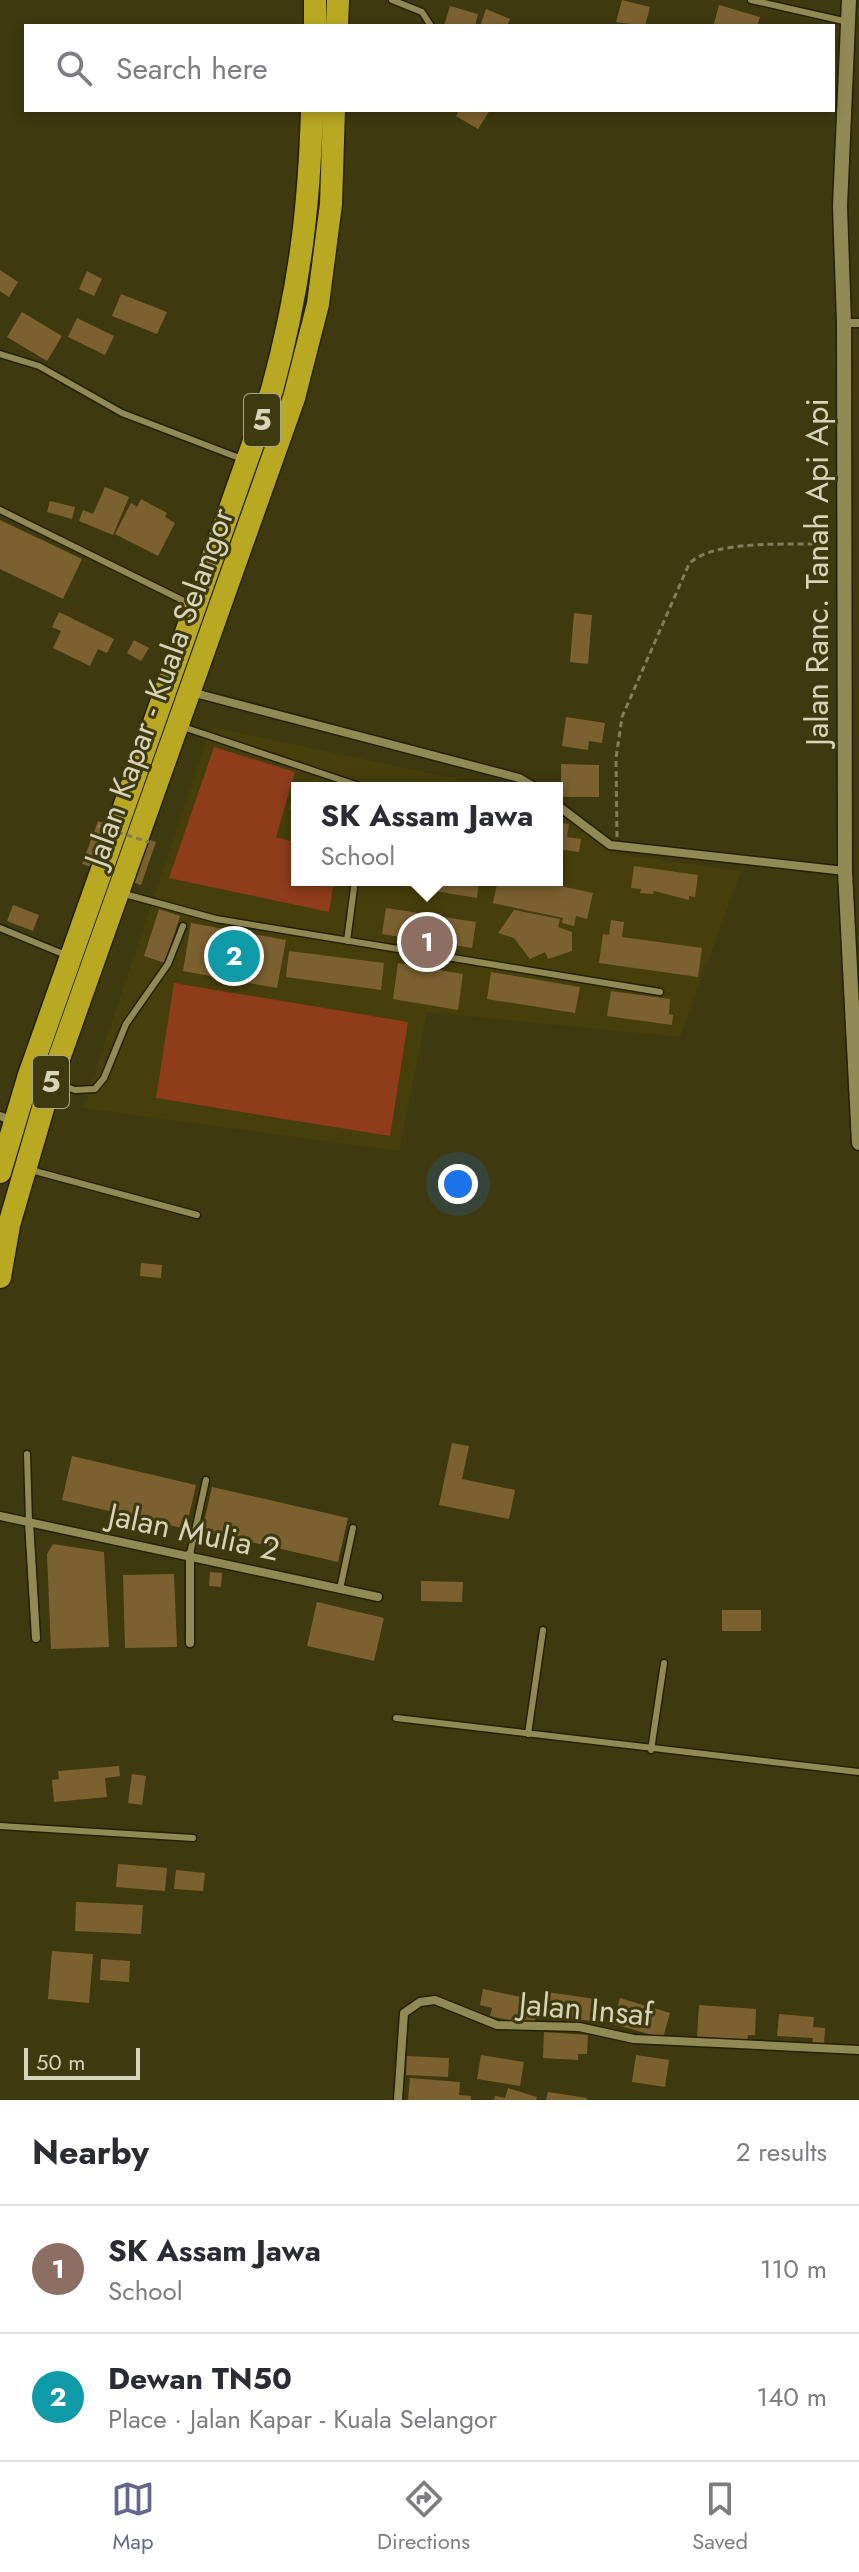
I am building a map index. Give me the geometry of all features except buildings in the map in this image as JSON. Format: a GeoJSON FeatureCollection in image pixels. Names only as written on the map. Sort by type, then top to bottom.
{"type":"FeatureCollection","features":[{"type":"Feature","properties":{"kind":"highway"},"geometry":{"type":"LineString","coordinates":[[315,0],[315,24]]}},
{"type":"Feature","properties":{"kind":"highway"},"geometry":{"type":"LineString","coordinates":[[337,24],[338,0]]}},
{"type":"Feature","properties":{"kind":"highway","name":"Jalan Kapar - Kuala Selangor"},"geometry":{"type":"LineString","coordinates":[[0,1277],[9,1225],[157,717],[249,462],[296,301],[309,202],[312,112]]}},
{"type":"Feature","properties":{"kind":"highway","name":"Jalan Kapar - Kuala Selangor"},"geometry":{"type":"LineString","coordinates":[[0,1172],[7,1120],[72,957],[108,889],[179,725],[285,425],[318,304],[331,204],[334,112]]}},
{"type":"Feature","properties":{"kind":"street","name":"Jalan Ranc. Tanah Api Api"},"geometry":{"type":"LineString","coordinates":[[849,0],[840,73],[840,206],[852,323],[844,543],[845,871],[859,1143]]}},
{"type":"Feature","properties":{"kind":"street"},"geometry":{"type":"LineString","coordinates":[[191,692],[526,782]]}},
{"type":"Feature","properties":{"kind":"street"},"geometry":{"type":"LineString","coordinates":[[563,810],[602,842],[618,846],[845,871]]}},
{"type":"Feature","properties":{"kind":"street","name":"Jalan Mulia 2"},"geometry":{"type":"LineString","coordinates":[[0,1516],[190,1554],[378,1597]]}},
{"type":"Feature","properties":{"kind":"street"},"geometry":{"type":"LineString","coordinates":[[29,1522],[36,1638]]}},
{"type":"Feature","properties":{"kind":"street"},"geometry":{"type":"LineString","coordinates":[[190,1554],[190,1643]]}},
{"type":"Feature","properties":{"kind":"street","name":"Jalan Insaf"},"geometry":{"type":"LineString","coordinates":[[398,2100],[404,2013],[420,2002],[435,2000],[497,2025],[516,2028],[552,2025],[634,2039],[859,2050]]}},
{"type":"Feature","properties":{"kind":"lane"},"geometry":{"type":"LineString","coordinates":[[392,0],[422,12],[430,24]]}},
{"type":"Feature","properties":{"kind":"lane"},"geometry":{"type":"LineString","coordinates":[[751,0],[848,22]]}},
{"type":"Feature","properties":{"kind":"lane"},"geometry":{"type":"LineString","coordinates":[[0,354],[39,366],[122,413],[249,462]]}},
{"type":"Feature","properties":{"kind":"lane"},"geometry":{"type":"LineString","coordinates":[[0,510],[197,608]]}},
{"type":"Feature","properties":{"kind":"lane"},"geometry":{"type":"LineString","coordinates":[[157,717],[347,782]]}},
{"type":"Feature","properties":{"kind":"lane"},"geometry":{"type":"LineString","coordinates":[[347,941],[354,886]]}},
{"type":"Feature","properties":{"kind":"lane"},"geometry":{"type":"LineString","coordinates":[[108,889],[216,919],[660,992]]}},
{"type":"Feature","properties":{"kind":"lane"},"geometry":{"type":"LineString","coordinates":[[51,1081],[75,1090],[95,1089],[104,1078],[126,1024],[168,964],[183,926]]}},
{"type":"Feature","properties":{"kind":"lane"},"geometry":{"type":"LineString","coordinates":[[0,928],[72,957]]}},
{"type":"Feature","properties":{"kind":"lane"},"geometry":{"type":"LineString","coordinates":[[25,1169],[54,1174],[197,1215]]}},
{"type":"Feature","properties":{"kind":"lane"},"geometry":{"type":"LineString","coordinates":[[27,1454],[29,1522]]}},
{"type":"Feature","properties":{"kind":"lane"},"geometry":{"type":"LineString","coordinates":[[190,1554],[206,1480]]}},
{"type":"Feature","properties":{"kind":"lane"},"geometry":{"type":"LineString","coordinates":[[340,1589],[353,1528]]}},
{"type":"Feature","properties":{"kind":"lane"},"geometry":{"type":"LineString","coordinates":[[528,1734],[543,1630]]}},
{"type":"Feature","properties":{"kind":"lane"},"geometry":{"type":"LineString","coordinates":[[651,1750],[664,1663]]}},
{"type":"Feature","properties":{"kind":"lane"},"geometry":{"type":"LineString","coordinates":[[396,1718],[859,1772]]}},
{"type":"Feature","properties":{"kind":"lane"},"geometry":{"type":"LineString","coordinates":[[0,1826],[193,1838]]}},
{"type":"Feature","properties":{"kind":"path"},"geometry":{"type":"LineString","coordinates":[[618,846],[616,780],[622,717],[689,564],[699,553],[728,548],[844,543]]}},
{"type":"Feature","properties":{"kind":"path"},"geometry":{"type":"LineString","coordinates":[[98,826],[149,842]]}},
{"type":"Feature","properties":{"kind":"shaded area"},"geometry":{"type":"Polygon","coordinates":[[[211,727],[472,782],[291,782],[291,886],[563,886],[563,815],[611,853],[741,871],[680,1037],[427,1012],[399,1151],[83,1108],[211,727]]]}},
{"type":"Feature","properties":{"kind":"shaded area"},"geometry":{"type":"Polygon","coordinates":[[[214,747],[295,772],[276,837],[291,841],[291,886],[333,886],[329,912],[169,878],[214,747]]]}},
{"type":"Feature","properties":{"kind":"shaded area"},"geometry":{"type":"Polygon","coordinates":[[[174,983],[408,1022],[390,1136],[156,1098],[174,983]]]}},
{"type":"Feature","properties":{"kind":"place","name":"SK Assam Jawa"},"geometry":{"type":"Point","coordinates":[427,942]}},
{"type":"Feature","properties":{"kind":"place","name":"Dewan TN50"},"geometry":{"type":"Point","coordinates":[234,956]}}]}
